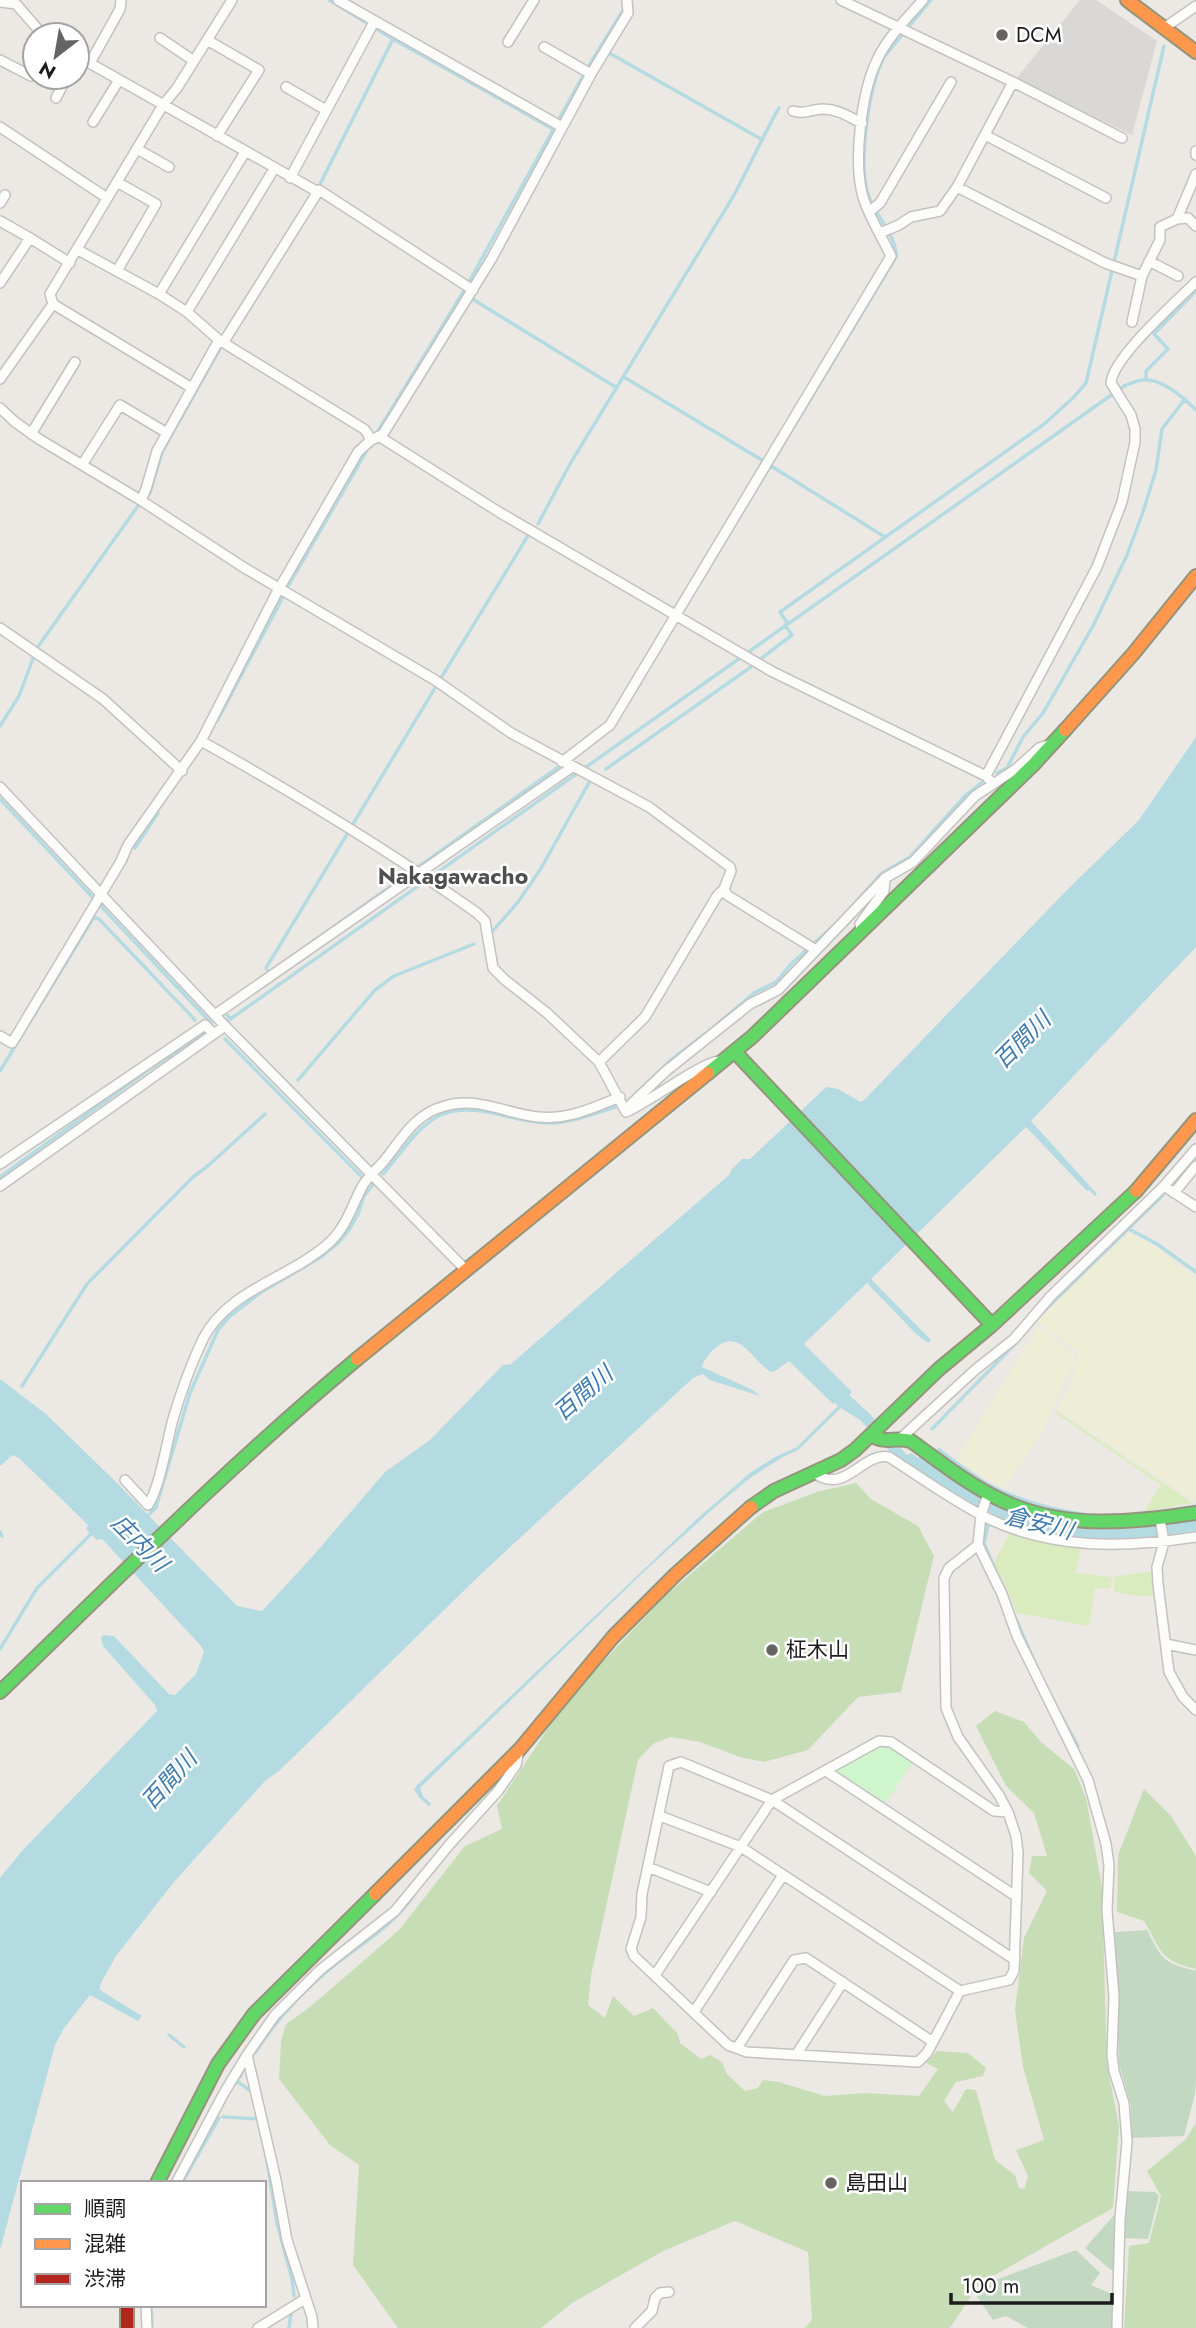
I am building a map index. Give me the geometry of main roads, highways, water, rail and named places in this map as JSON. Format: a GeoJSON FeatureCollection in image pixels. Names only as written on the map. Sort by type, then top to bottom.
{"type":"FeatureCollection","features":[{"type":"Feature","properties":{"kind":"water"},"geometry":{"type":"Polygon","coordinates":[[[1196,737],[1196,947],[1031,1121],[1097,1194],[1095,1196],[1087,1191],[1026,1127],[871,1279],[931,1340],[928,1343],[867,1283],[804,1344],[852,1392],[849,1395],[907,1455],[911,1453],[918,1458],[920,1456],[960,1485],[1005,1508],[1049,1523],[1099,1530],[1136,1528],[1196,1519],[1196,1531],[1124,1540],[1083,1539],[1031,1531],[987,1513],[895,1457],[860,1420],[841,1408],[798,1450],[750,1478],[648,1568],[420,1788],[423,1796],[421,1798],[414,1790],[416,1786],[698,1518],[751,1472],[797,1447],[838,1406],[789,1361],[771,1372],[740,1344],[733,1341],[718,1346],[708,1355],[702,1367],[753,1390],[760,1396],[710,1380],[703,1374],[693,1378],[480,1575],[280,1770],[265,1781],[174,1882],[116,1956],[100,1985],[100,1990],[142,2016],[138,2021],[90,1995],[64,2028],[55,2045],[0,2250],[0,1878],[22,1851],[157,1711],[155,1705],[103,1646],[103,1635],[114,1636],[169,1694],[175,1695],[196,1674],[204,1652],[102,1539],[97,1540],[86,1529],[88,1525],[19,1458],[13,1455],[0,1466],[0,1379],[46,1414],[237,1606],[262,1611],[385,1472],[430,1440],[503,1365],[511,1364],[729,1175],[742,1159],[750,1159],[823,1090],[827,1087],[838,1089],[861,1102],[866,1098],[1068,889],[1139,820],[1196,737]]]}},
{"type":"Feature","properties":{"kind":"waterway"},"geometry":{"type":"LineString","coordinates":[[329,0],[553,129]]}},
{"type":"Feature","properties":{"kind":"waterway"},"geometry":{"type":"LineString","coordinates":[[704,576],[896,257],[890,234],[869,197],[864,166],[866,126],[869,106],[884,57],[931,0]]}},
{"type":"Feature","properties":{"kind":"waterway"},"geometry":{"type":"LineString","coordinates":[[378,431],[465,289],[585,72],[622,12]]}},
{"type":"Feature","properties":{"kind":"waterway"},"geometry":{"type":"LineString","coordinates":[[318,188],[393,39]]}},
{"type":"Feature","properties":{"kind":"waterway"},"geometry":{"type":"LineString","coordinates":[[788,624],[780,612],[1043,425],[1086,383],[1164,46]]}},
{"type":"Feature","properties":{"kind":"waterway"},"geometry":{"type":"LineString","coordinates":[[611,54],[761,139]]}},
{"type":"Feature","properties":{"kind":"waterway"},"geometry":{"type":"LineString","coordinates":[[538,524],[570,464],[734,195],[779,108]]}},
{"type":"Feature","properties":{"kind":"waterway"},"geometry":{"type":"LineString","coordinates":[[1146,380],[1146,371],[1168,349],[1154,334],[1196,291]]}},
{"type":"Feature","properties":{"kind":"waterway"},"geometry":{"type":"LineString","coordinates":[[474,300],[617,388]]}},
{"type":"Feature","properties":{"kind":"waterway"},"geometry":{"type":"LineString","coordinates":[[0,726],[19,696],[37,648],[150,493],[162,452],[221,347]]}},
{"type":"Feature","properties":{"kind":"waterway"},"geometry":{"type":"LineString","coordinates":[[624,377],[765,462]]}},
{"type":"Feature","properties":{"kind":"waterway"},"geometry":{"type":"LineString","coordinates":[[229,1020],[1124,386],[1141,380],[1156,382],[1178,394],[1196,410]]}},
{"type":"Feature","properties":{"kind":"waterway"},"geometry":{"type":"LineString","coordinates":[[997,773],[1007,768],[1023,737],[1043,713],[1093,626],[1127,555],[1143,512],[1156,470],[1162,429],[1185,399]]}},
{"type":"Feature","properties":{"kind":"waterway"},"geometry":{"type":"LineString","coordinates":[[287,588],[366,452]]}},
{"type":"Feature","properties":{"kind":"waterway"},"geometry":{"type":"LineString","coordinates":[[771,466],[885,537]]}},
{"type":"Feature","properties":{"kind":"waterway"},"geometry":{"type":"LineString","coordinates":[[441,678],[529,534]]}},
{"type":"Feature","properties":{"kind":"waterway"},"geometry":{"type":"LineString","coordinates":[[217,721],[283,597]]}},
{"type":"Feature","properties":{"kind":"waterway"},"geometry":{"type":"LineString","coordinates":[[759,660],[792,635],[785,625]]}},
{"type":"Feature","properties":{"kind":"waterway"},"geometry":{"type":"LineString","coordinates":[[606,769],[751,667]]}},
{"type":"Feature","properties":{"kind":"waterway"},"geometry":{"type":"LineString","coordinates":[[613,726],[641,682]]}},
{"type":"Feature","properties":{"kind":"waterway"},"geometry":{"type":"LineString","coordinates":[[353,824],[435,688]]}},
{"type":"Feature","properties":{"kind":"waterway"},"geometry":{"type":"LineString","coordinates":[[287,960],[560,766]]}},
{"type":"Feature","properties":{"kind":"waterway"},"geometry":{"type":"LineString","coordinates":[[491,933],[518,902],[540,870],[590,781]]}},
{"type":"Feature","properties":{"kind":"waterway"},"geometry":{"type":"LineString","coordinates":[[854,904],[882,873],[910,857],[965,796],[982,782]]}},
{"type":"Feature","properties":{"kind":"waterway"},"geometry":{"type":"LineString","coordinates":[[0,799],[211,1023]]}},
{"type":"Feature","properties":{"kind":"waterway"},"geometry":{"type":"LineString","coordinates":[[135,848],[158,813]]}},
{"type":"Feature","properties":{"kind":"waterway"},"geometry":{"type":"LineString","coordinates":[[269,973],[266,968],[349,831]]}},
{"type":"Feature","properties":{"kind":"waterway"},"geometry":{"type":"LineString","coordinates":[[0,1071],[94,917],[99,919],[195,1020]]}},
{"type":"Feature","properties":{"kind":"waterway"},"geometry":{"type":"LineString","coordinates":[[627,1102],[671,1060],[754,993],[776,982],[791,964],[832,927]]}},
{"type":"Feature","properties":{"kind":"waterway"},"geometry":{"type":"LineString","coordinates":[[298,1080],[375,990],[394,976],[474,944]]}},
{"type":"Feature","properties":{"kind":"waterway"},"geometry":{"type":"LineString","coordinates":[[244,990],[258,981]]}},
{"type":"Feature","properties":{"kind":"waterway"},"geometry":{"type":"LineString","coordinates":[[225,1013],[231,1019]]}},
{"type":"Feature","properties":{"kind":"waterway"},"geometry":{"type":"LineString","coordinates":[[0,1177],[151,1068],[208,1032]]}},
{"type":"Feature","properties":{"kind":"waterway"},"geometry":{"type":"LineString","coordinates":[[225,1039],[364,1179]]}},
{"type":"Feature","properties":{"kind":"waterway"},"geometry":{"type":"LineString","coordinates":[[383,1174],[418,1132],[443,1114],[482,1111],[535,1122],[557,1123],[616,1107]]}},
{"type":"Feature","properties":{"kind":"waterway"},"geometry":{"type":"LineString","coordinates":[[22,1386],[87,1284],[193,1177],[265,1114]]}},
{"type":"Feature","properties":{"kind":"waterway"},"geometry":{"type":"LineString","coordinates":[[1175,1182],[1196,1157]]}},
{"type":"Feature","properties":{"kind":"waterway","name":"庄内川"},"geometry":{"type":"LineString","coordinates":[[145,1519],[156,1507],[190,1393],[218,1330],[229,1317],[260,1293],[321,1257],[337,1244],[349,1230],[364,1196],[373,1185]]}},
{"type":"Feature","properties":{"kind":"waterway"},"geometry":{"type":"LineString","coordinates":[[1042,1313],[1163,1195]]}},
{"type":"Feature","properties":{"kind":"waterway"},"geometry":{"type":"LineString","coordinates":[[1129,1229],[1157,1244],[1196,1272]]}},
{"type":"Feature","properties":{"kind":"waterway"},"geometry":{"type":"LineString","coordinates":[[932,1429],[1016,1343]]}},
{"type":"Feature","properties":{"kind":"waterway","name":"倉安川"},"geometry":{"type":"LineString","coordinates":[[939,1450],[997,1489],[1064,1511],[1117,1516],[1196,1506]]}},
{"type":"Feature","properties":{"kind":"waterway"},"geometry":{"type":"LineString","coordinates":[[989,1521],[984,1543],[1009,1602]]}},
{"type":"Feature","properties":{"kind":"waterway"},"geometry":{"type":"LineString","coordinates":[[0,1532],[2,1536]]}},
{"type":"Feature","properties":{"kind":"waterway"},"geometry":{"type":"LineString","coordinates":[[0,1649],[37,1588],[92,1533]]}},
{"type":"Feature","properties":{"kind":"waterway"},"geometry":{"type":"LineString","coordinates":[[1016,1619],[1038,1670]]}},
{"type":"Feature","properties":{"kind":"waterway"},"geometry":{"type":"LineString","coordinates":[[1057,1708],[1078,1746]]}},
{"type":"Feature","properties":{"kind":"waterway"},"geometry":{"type":"LineString","coordinates":[[420,1796],[429,1804]]}},
{"type":"Feature","properties":{"kind":"waterway"},"geometry":{"type":"LineString","coordinates":[[255,2053],[300,1997],[331,1968],[398,1915],[416,1892]]}},
{"type":"Feature","properties":{"kind":"waterway"},"geometry":{"type":"LineString","coordinates":[[169,2035],[184,2047]]}},
{"type":"Feature","properties":{"kind":"waterway"},"geometry":{"type":"LineString","coordinates":[[240,2077],[242,2073]]}},
{"type":"Feature","properties":{"kind":"waterway"},"geometry":{"type":"LineString","coordinates":[[238,2082],[252,2092]]}},
{"type":"Feature","properties":{"kind":"waterway"},"geometry":{"type":"LineString","coordinates":[[223,2117],[259,2119]]}},
{"type":"Feature","properties":{"kind":"waterway"},"geometry":{"type":"LineString","coordinates":[[183,2181],[219,2118]]}},
{"type":"Feature","properties":{"kind":"waterway"},"geometry":{"type":"LineString","coordinates":[[267,2161],[277,2223],[294,2296]]}},
{"type":"Feature","properties":{"kind":"waterway"},"geometry":{"type":"LineString","coordinates":[[151,2307],[152,2328]]}},
{"type":"Feature","properties":{"kind":"waterway"},"geometry":{"type":"LineString","coordinates":[[289,2328],[291,2313]]}},
{"type":"Feature","properties":{"kind":"place","name":"DCM"},"geometry":{"type":"Point","coordinates":[1002,35]}},
{"type":"Feature","properties":{"kind":"place","name":"柾木山"},"geometry":{"type":"Point","coordinates":[772,1650]}},
{"type":"Feature","properties":{"kind":"place","name":"島田山"},"geometry":{"type":"Point","coordinates":[831,2183]}},
{"type":"Feature","properties":{"kind":"district","name":"Nakagawacho"},"geometry":{"type":"Point","coordinates":[453,876]}},
{"type":"Feature","properties":{"kind":"water label","name":"百間川"},"geometry":{"type":"Point","coordinates":[1022,1040]}},
{"type":"Feature","properties":{"kind":"water label","name":"百間川"},"geometry":{"type":"Point","coordinates":[583,1393]}},
{"type":"Feature","properties":{"kind":"water label","name":"百間川"},"geometry":{"type":"Point","coordinates":[169,1780]}}]}
